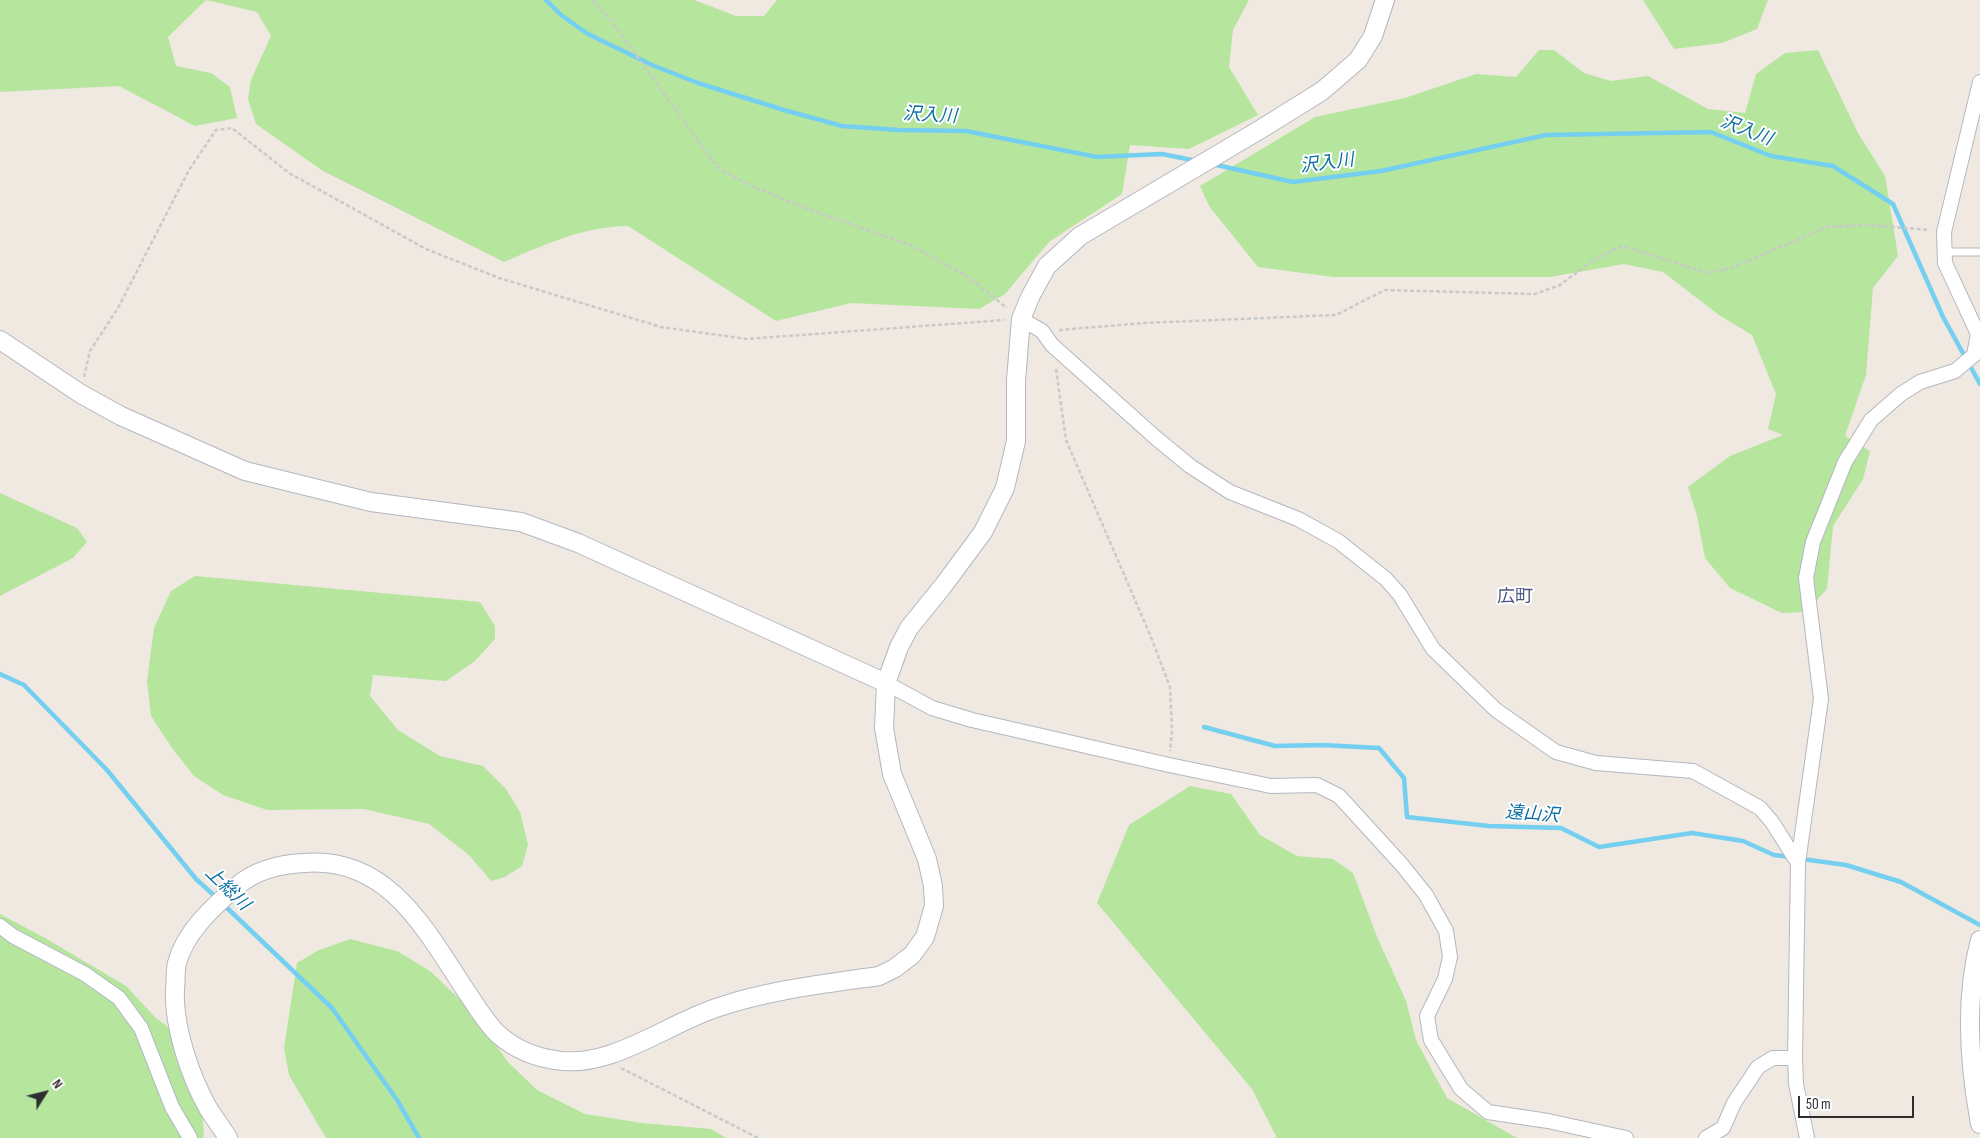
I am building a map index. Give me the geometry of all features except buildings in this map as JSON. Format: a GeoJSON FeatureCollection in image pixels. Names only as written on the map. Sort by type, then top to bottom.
{"type":"FeatureCollection","features":[{"type":"Feature","properties":{"kind":"street"},"geometry":{"type":"LineString","coordinates":[[228,1138],[208,1108],[190,1069],[178,1026],[174,1002],[177,964],[187,940],[214,906],[248,877],[282,864],[321,861],[358,870],[392,891],[419,922],[498,1034],[520,1050],[554,1060],[572,1062],[601,1058],[723,1006],[759,995],[879,976],[895,968],[916,949],[925,936],[934,906],[933,886],[927,859],[892,774],[884,728],[886,683],[899,647],[909,628],[944,586],[984,532],[1005,488],[1016,441],[1016,380],[1021,319],[1030,297],[1047,266],[1080,236],[1322,91],[1358,60],[1373,36],[1385,0]]}},
{"type":"Feature","properties":{"kind":"street"},"geometry":{"type":"LineString","coordinates":[[1807,1138],[1796,1084],[1795,1058],[1798,863],[1821,699],[1806,578],[1813,542],[1844,462],[1871,420],[1901,394],[1920,382],[1956,371],[1977,355],[1978,334],[1945,263],[1944,232],[1980,82]]}},
{"type":"Feature","properties":{"kind":"street"},"geometry":{"type":"LineString","coordinates":[[1021,319],[1042,332],[1052,345],[1190,466],[1230,492],[1298,519],[1338,541],[1386,580],[1400,595],[1433,649],[1496,710],[1556,752],[1596,763],[1693,771],[1760,808],[1772,822],[1798,863]]}},
{"type":"Feature","properties":{"kind":"street"},"geometry":{"type":"LineString","coordinates":[[0,340],[80,394],[121,416],[245,471],[371,502],[521,522],[530,525],[578,543],[886,683],[932,708],[972,720],[1271,786],[1317,785],[1339,796],[1408,872],[1426,895],[1446,931],[1450,957],[1446,978],[1427,1016],[1431,1040],[1461,1089],[1488,1112],[1626,1138]]}},
{"type":"Feature","properties":{"kind":"street"},"geometry":{"type":"LineString","coordinates":[[0,926],[14,936],[85,974],[119,998],[141,1028],[172,1107],[190,1138]]}},
{"type":"Feature","properties":{"kind":"street"},"geometry":{"type":"LineString","coordinates":[[1980,940],[1973,967],[1970,1015],[1975,1095],[1980,1124]]}},
{"type":"Feature","properties":{"kind":"street"},"geometry":{"type":"LineString","coordinates":[[1706,1138],[1723,1128],[1734,1103],[1758,1067],[1773,1058],[1795,1058]]}},
{"type":"Feature","properties":{"kind":"lane"},"geometry":{"type":"LineString","coordinates":[[1944,252],[1980,252]]}},
{"type":"Feature","properties":{"kind":"path"},"geometry":{"type":"LineString","coordinates":[[592,0],[613,23],[718,168],[754,187],[808,209],[910,245],[967,276],[1021,319]]}},
{"type":"Feature","properties":{"kind":"path"},"geometry":{"type":"LineString","coordinates":[[80,394],[90,351],[118,308],[189,170],[216,130],[232,128],[289,173],[426,250],[499,278],[661,327],[747,339],[1021,319]]}},
{"type":"Feature","properties":{"kind":"path"},"geometry":{"type":"LineString","coordinates":[[1042,332],[1144,323],[1336,315],[1385,290],[1535,294],[1560,285],[1592,261],[1622,246],[1708,273],[1734,267],[1827,227],[1868,224],[1944,232]]}},
{"type":"Feature","properties":{"kind":"path"},"geometry":{"type":"LineString","coordinates":[[1052,345],[1066,440],[1151,637],[1170,687],[1172,732],[1169,765]]}},
{"type":"Feature","properties":{"kind":"path"},"geometry":{"type":"LineString","coordinates":[[601,1058],[758,1138]]}},
{"type":"Feature","properties":{"kind":"green space"},"geometry":{"type":"Polygon","coordinates":[[[0,0],[206,0],[168,37],[176,66],[211,73],[230,87],[237,118],[195,126],[119,86],[0,92],[0,0]]]}},
{"type":"Feature","properties":{"kind":"green space"},"geometry":{"type":"Polygon","coordinates":[[[206,0],[694,0],[736,16],[764,16],[777,0],[1249,0],[1233,30],[1229,67],[1258,115],[1189,149],[1130,145],[1122,194],[1049,242],[1005,294],[979,309],[851,303],[776,321],[628,226],[580,233],[504,262],[323,171],[256,124],[248,99],[251,80],[271,36],[257,12],[206,0]]]}},
{"type":"Feature","properties":{"kind":"green space"},"geometry":{"type":"Polygon","coordinates":[[[1643,0],[1768,0],[1757,29],[1722,43],[1674,49],[1643,0]]]}},
{"type":"Feature","properties":{"kind":"green space"},"geometry":{"type":"Polygon","coordinates":[[[1539,50],[1554,50],[1584,73],[1611,81],[1648,76],[1708,109],[1745,113],[1756,74],[1785,53],[1818,50],[1858,133],[1885,176],[1898,256],[1873,288],[1866,375],[1845,436],[1870,451],[1863,479],[1833,526],[1827,589],[1806,612],[1782,613],[1730,588],[1705,558],[1697,516],[1688,487],[1730,456],[1783,435],[1768,429],[1776,394],[1752,335],[1719,315],[1663,272],[1624,264],[1550,277],[1333,277],[1258,267],[1209,206],[1200,186],[1315,117],[1405,98],[1476,74],[1516,77],[1539,50]]]}},
{"type":"Feature","properties":{"kind":"green space"},"geometry":{"type":"Polygon","coordinates":[[[0,493],[77,528],[87,542],[73,558],[0,596],[0,493]]]}},
{"type":"Feature","properties":{"kind":"green space"},"geometry":{"type":"Polygon","coordinates":[[[195,576],[480,602],[495,626],[495,639],[475,661],[446,681],[373,675],[370,696],[398,730],[440,756],[483,766],[506,789],[520,812],[528,845],[522,866],[505,877],[491,881],[469,855],[429,824],[364,809],[267,810],[223,795],[194,776],[172,748],[151,716],[147,681],[154,628],[171,591],[195,576]]]}},
{"type":"Feature","properties":{"kind":"green space"},"geometry":{"type":"Polygon","coordinates":[[[1190,786],[1231,794],[1260,835],[1297,856],[1333,859],[1353,873],[1378,939],[1406,1001],[1416,1040],[1447,1098],[1517,1138],[1277,1138],[1252,1089],[1097,903],[1129,825],[1190,786]]]}},
{"type":"Feature","properties":{"kind":"green space"},"geometry":{"type":"Polygon","coordinates":[[[0,914],[126,986],[156,1018],[181,1037],[199,1084],[203,1138],[0,1138],[0,914]]]}},
{"type":"Feature","properties":{"kind":"green space"},"geometry":{"type":"Polygon","coordinates":[[[350,939],[397,951],[430,971],[469,1008],[508,1062],[537,1090],[585,1114],[642,1123],[711,1129],[726,1138],[326,1138],[289,1075],[284,1048],[297,963],[317,951],[350,939]]]}},
{"type":"Feature","properties":{"kind":"waterway","name":"沢入川"},"geometry":{"type":"LineString","coordinates":[[546,0],[561,15],[588,34],[652,65],[698,83],[842,126],[898,130],[966,131],[1097,157],[1162,154],[1197,161]]}},
{"type":"Feature","properties":{"kind":"waterway","name":"沢入川"},"geometry":{"type":"LineString","coordinates":[[1212,164],[1293,182],[1381,171],[1546,135],[1711,132],[1771,156],[1833,166],[1893,204],[1943,317],[1980,384]]}},
{"type":"Feature","properties":{"kind":"waterway","name":"上総川"},"geometry":{"type":"LineString","coordinates":[[0,674],[24,685],[107,770],[196,879],[218,899]]}},
{"type":"Feature","properties":{"kind":"waterway","name":"遠山沢"},"geometry":{"type":"LineString","coordinates":[[1204,727],[1275,746],[1322,745],[1379,748],[1404,778],[1407,817],[1489,826],[1561,828],[1599,847],[1692,833],[1743,841],[1774,855],[1792,857]]}},
{"type":"Feature","properties":{"kind":"waterway","name":"遠山沢"},"geometry":{"type":"LineString","coordinates":[[1802,859],[1846,865],[1901,882],[1980,925]]}},
{"type":"Feature","properties":{"kind":"waterway","name":"上総川"},"geometry":{"type":"LineString","coordinates":[[224,905],[332,1008],[397,1100],[419,1138]]}},
{"type":"Feature","properties":{"kind":"district","name":"広町"},"geometry":{"type":"Point","coordinates":[1515,597]}}]}
